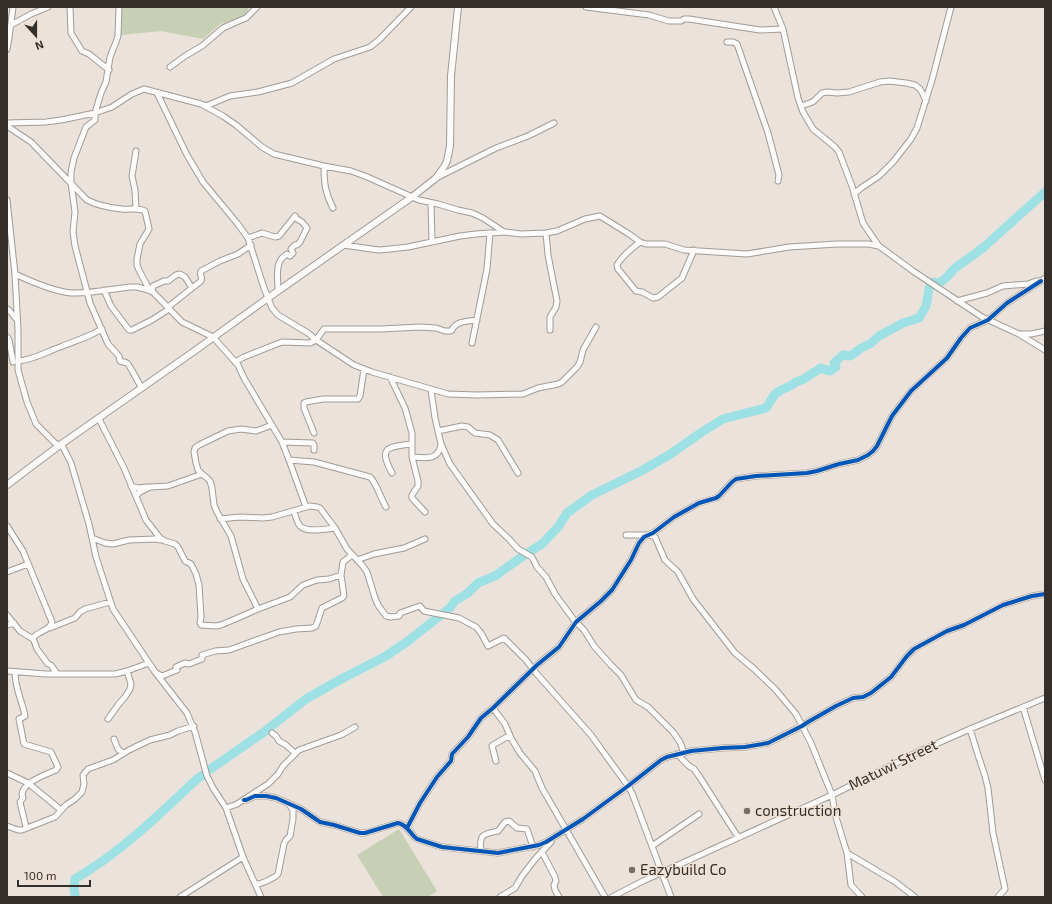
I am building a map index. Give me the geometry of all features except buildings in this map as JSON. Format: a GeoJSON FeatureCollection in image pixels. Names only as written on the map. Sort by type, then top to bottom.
{"type":"FeatureCollection","features":[{"type":"Feature","properties":{"kind":"street"},"geometry":{"type":"LineString","coordinates":[[7,49],[13,7]]}},
{"type":"Feature","properties":{"kind":"street"},"geometry":{"type":"LineString","coordinates":[[11,25],[48,7]]}},
{"type":"Feature","properties":{"kind":"street"},"geometry":{"type":"LineString","coordinates":[[70,7],[71,33],[82,51],[89,54],[108,70]]}},
{"type":"Feature","properties":{"kind":"street"},"geometry":{"type":"LineString","coordinates":[[119,7],[118,36],[110,57],[106,82],[101,93],[94,120],[86,127],[74,158],[71,172],[75,212],[73,232],[90,303],[108,344],[119,356],[120,361],[129,365],[142,388]]}},
{"type":"Feature","properties":{"kind":"street"},"geometry":{"type":"LineString","coordinates":[[170,67],[202,46],[223,28],[246,18],[257,7]]}},
{"type":"Feature","properties":{"kind":"street"},"geometry":{"type":"LineString","coordinates":[[7,125],[46,122],[95,112],[112,107],[127,97],[144,89],[206,106],[230,96],[258,92],[292,83],[334,59],[370,47],[411,7]]}},
{"type":"Feature","properties":{"kind":"street"},"geometry":{"type":"LineString","coordinates":[[436,178],[444,167],[450,146],[451,76],[458,7]]}},
{"type":"Feature","properties":{"kind":"street"},"geometry":{"type":"LineString","coordinates":[[586,7],[649,15],[669,21],[689,19],[760,30],[783,29]]}},
{"type":"Feature","properties":{"kind":"street"},"geometry":{"type":"LineString","coordinates":[[774,7],[783,29],[801,106],[805,117],[813,128],[839,152],[863,223],[879,246],[957,301],[988,320],[1019,334],[1045,350]]}},
{"type":"Feature","properties":{"kind":"street"},"geometry":{"type":"LineString","coordinates":[[854,194],[879,176],[893,162],[903,151],[917,128],[932,80],[951,7]]}},
{"type":"Feature","properties":{"kind":"street"},"geometry":{"type":"LineString","coordinates":[[727,42],[737,44],[744,62],[768,133],[779,175],[778,181]]}},
{"type":"Feature","properties":{"kind":"street"},"geometry":{"type":"LineString","coordinates":[[801,106],[814,101],[822,93],[849,92],[880,82],[889,81],[915,85],[920,89],[926,101]]}},
{"type":"Feature","properties":{"kind":"street"},"geometry":{"type":"LineString","coordinates":[[157,93],[187,155],[203,182],[248,238],[272,308],[278,315],[308,333],[354,365],[431,390],[452,394],[523,394],[538,388],[560,384],[577,367],[583,350],[596,327]]}},
{"type":"Feature","properties":{"kind":"street"},"geometry":{"type":"LineString","coordinates":[[201,104],[223,116],[262,147],[274,154],[351,171],[419,200],[472,213],[505,232]]}},
{"type":"Feature","properties":{"kind":"street"},"geometry":{"type":"LineString","coordinates":[[7,485],[60,445],[99,419],[278,290],[412,197],[436,178],[496,148],[528,136],[554,123]]}},
{"type":"Feature","properties":{"kind":"street"},"geometry":{"type":"LineString","coordinates":[[7,125],[31,142],[87,200],[93,203],[122,209],[136,209],[145,211],[149,225],[148,232],[140,244],[137,265],[151,292],[182,322],[213,337],[238,364],[244,378],[282,442],[306,507]]}},
{"type":"Feature","properties":{"kind":"street"},"geometry":{"type":"LineString","coordinates":[[136,151],[132,176],[135,190],[136,209]]}},
{"type":"Feature","properties":{"kind":"street"},"geometry":{"type":"LineString","coordinates":[[324,166],[325,187],[328,199],[333,208]]}},
{"type":"Feature","properties":{"kind":"street"},"geometry":{"type":"LineString","coordinates":[[7,200],[8,232],[15,274],[18,320],[16,362]]}},
{"type":"Feature","properties":{"kind":"street"},"geometry":{"type":"LineString","coordinates":[[431,203],[432,242]]}},
{"type":"Feature","properties":{"kind":"street"},"geometry":{"type":"LineString","coordinates":[[343,245],[379,250],[408,247],[460,236],[505,232],[521,234],[546,233],[557,231],[585,219],[600,216],[640,242],[646,244],[665,244],[684,250],[747,254],[789,247],[815,245],[857,243],[879,246]]}},
{"type":"Feature","properties":{"kind":"street"},"geometry":{"type":"LineString","coordinates":[[248,238],[262,233],[275,237],[279,236],[294,217],[302,222],[307,228],[300,242],[291,249],[293,253],[290,256],[287,254],[285,255],[279,264],[277,269],[278,290]]}},
{"type":"Feature","properties":{"kind":"street"},"geometry":{"type":"LineString","coordinates":[[472,343],[487,269],[490,233]]}},
{"type":"Feature","properties":{"kind":"street"},"geometry":{"type":"LineString","coordinates":[[546,233],[548,255],[557,301],[550,317],[550,330]]}},
{"type":"Feature","properties":{"kind":"street"},"geometry":{"type":"LineString","coordinates":[[640,242],[618,262],[617,265],[618,269],[636,291],[642,292],[653,298],[658,297],[682,278],[694,250]]}},
{"type":"Feature","properties":{"kind":"street"},"geometry":{"type":"LineString","coordinates":[[104,290],[111,306],[129,330],[132,330],[152,320],[169,308],[201,281],[201,271],[238,254],[251,245]]}},
{"type":"Feature","properties":{"kind":"street"},"geometry":{"type":"LineString","coordinates":[[15,274],[36,284],[73,293],[130,287],[137,287],[151,292]]}},
{"type":"Feature","properties":{"kind":"street"},"geometry":{"type":"LineString","coordinates":[[151,292],[153,286],[164,281],[168,281],[180,274],[185,277],[192,288]]}},
{"type":"Feature","properties":{"kind":"street"},"geometry":{"type":"LineString","coordinates":[[957,301],[987,293],[1003,286],[1028,284],[1043,280]]}},
{"type":"Feature","properties":{"kind":"street"},"geometry":{"type":"LineString","coordinates":[[407,828],[420,803],[437,777],[451,761],[452,754],[468,737],[482,716],[493,708],[533,669],[559,647],[576,622],[612,590],[640,540],[699,503],[716,498],[736,479],[756,476],[807,473],[858,460],[868,455],[877,446],[892,416],[911,391],[947,358],[970,328],[988,320],[1022,292],[1043,280]]}},
{"type":"Feature","properties":{"kind":"street"},"geometry":{"type":"LineString","coordinates":[[7,309],[18,320]]}},
{"type":"Feature","properties":{"kind":"street"},"geometry":{"type":"LineString","coordinates":[[235,362],[282,342],[310,343],[316,340],[324,330],[327,329],[420,327],[436,328],[448,331],[452,330],[456,324],[477,320]]}},
{"type":"Feature","properties":{"kind":"street"},"geometry":{"type":"LineString","coordinates":[[7,363],[35,357],[102,329]]}},
{"type":"Feature","properties":{"kind":"street"},"geometry":{"type":"LineString","coordinates":[[1019,334],[1031,334],[1045,331]]}},
{"type":"Feature","properties":{"kind":"street"},"geometry":{"type":"LineString","coordinates":[[7,337],[34,421],[55,443],[64,448],[71,463],[89,524],[97,562],[110,602],[118,619],[155,672],[187,713],[194,726],[207,776],[226,808],[243,857],[261,897]]}},
{"type":"Feature","properties":{"kind":"street"},"geometry":{"type":"LineString","coordinates":[[314,433],[304,408],[304,404],[306,402],[324,399],[358,399],[360,396],[364,369]]}},
{"type":"Feature","properties":{"kind":"street"},"geometry":{"type":"LineString","coordinates":[[390,377],[407,414],[412,433],[412,456],[418,481],[418,486],[412,495],[412,498],[425,512]]}},
{"type":"Feature","properties":{"kind":"street"},"geometry":{"type":"LineString","coordinates":[[431,390],[441,444],[450,464],[493,524],[518,549],[532,557],[537,567],[546,577],[553,591],[576,622],[584,630],[594,646],[621,675],[636,700],[648,708],[677,738],[684,753]]}},
{"type":"Feature","properties":{"kind":"street"},"geometry":{"type":"LineString","coordinates":[[99,419],[124,468],[146,520],[154,532],[162,540]]}},
{"type":"Feature","properties":{"kind":"street"},"geometry":{"type":"LineString","coordinates":[[258,609],[243,579],[231,536],[220,519],[214,505],[210,481],[198,470],[194,452],[195,448],[199,445],[228,432],[241,429],[256,430],[272,425]]}},
{"type":"Feature","properties":{"kind":"street"},"geometry":{"type":"LineString","coordinates":[[438,431],[462,426],[468,427],[475,433],[495,437],[518,473]]}},
{"type":"Feature","properties":{"kind":"street"},"geometry":{"type":"LineString","coordinates":[[282,442],[313,443],[314,450]]}},
{"type":"Feature","properties":{"kind":"street"},"geometry":{"type":"LineString","coordinates":[[392,473],[385,457],[388,449],[396,446],[412,444]]}},
{"type":"Feature","properties":{"kind":"street"},"geometry":{"type":"LineString","coordinates":[[412,456],[430,458],[438,453],[441,444]]}},
{"type":"Feature","properties":{"kind":"street"},"geometry":{"type":"LineString","coordinates":[[289,460],[314,462],[370,478],[373,480],[386,507]]}},
{"type":"Feature","properties":{"kind":"street"},"geometry":{"type":"LineString","coordinates":[[132,486],[138,488],[168,486],[202,474]]}},
{"type":"Feature","properties":{"kind":"street"},"geometry":{"type":"LineString","coordinates":[[136,496],[140,492],[150,487]]}},
{"type":"Feature","properties":{"kind":"street"},"geometry":{"type":"LineString","coordinates":[[220,519],[240,517],[263,518],[272,517],[306,507],[314,506],[320,508],[352,555],[367,572],[374,598],[386,616],[399,616],[400,613],[420,606],[424,611],[459,618],[476,627],[488,646],[504,638],[519,652],[591,735],[628,786],[632,793],[671,897]]}},
{"type":"Feature","properties":{"kind":"street"},"geometry":{"type":"LineString","coordinates":[[294,511],[302,527],[312,530],[335,528]]}},
{"type":"Feature","properties":{"kind":"street"},"geometry":{"type":"LineString","coordinates":[[7,526],[28,564],[52,622],[50,628]]}},
{"type":"Feature","properties":{"kind":"street"},"geometry":{"type":"LineString","coordinates":[[626,535],[649,535],[655,537],[665,560],[678,572],[693,599],[736,653],[775,689],[796,714],[817,757],[832,795],[835,814],[847,853],[851,885],[862,897]]}},
{"type":"Feature","properties":{"kind":"street"},"geometry":{"type":"LineString","coordinates":[[92,538],[108,544],[129,540],[155,538],[175,544],[185,561],[191,564],[196,574],[199,585],[201,625],[221,625],[290,597],[298,589],[307,584],[317,580],[334,578],[341,575]]}},
{"type":"Feature","properties":{"kind":"street"},"geometry":{"type":"LineString","coordinates":[[357,560],[383,552],[404,548],[425,539]]}},
{"type":"Feature","properties":{"kind":"street"},"geometry":{"type":"LineString","coordinates":[[155,672],[162,676],[177,670],[176,667],[185,663],[189,664],[202,658],[202,655],[208,653],[229,650],[279,632],[296,628],[312,628],[316,626],[322,608],[344,596],[341,575],[343,562],[352,555]]}},
{"type":"Feature","properties":{"kind":"street"},"geometry":{"type":"LineString","coordinates":[[7,572],[28,564]]}},
{"type":"Feature","properties":{"kind":"street"},"geometry":{"type":"LineString","coordinates":[[226,808],[255,796],[266,796],[288,802],[320,822],[360,833],[365,833],[398,823],[403,824],[417,839],[442,847],[503,853],[533,847],[546,842],[566,830],[628,786],[661,760],[677,754],[698,750],[745,747],[762,744],[802,726],[853,698],[863,697],[871,693],[892,677],[914,649],[947,631],[964,626],[1003,605],[1032,596],[1045,594]]}},
{"type":"Feature","properties":{"kind":"street"},"geometry":{"type":"LineString","coordinates":[[33,639],[34,635],[75,618],[85,609],[110,602]]}},
{"type":"Feature","properties":{"kind":"street"},"geometry":{"type":"LineString","coordinates":[[7,615],[20,631],[33,639],[39,652],[48,664],[51,665],[56,674]]}},
{"type":"Feature","properties":{"kind":"street"},"geometry":{"type":"LineString","coordinates":[[7,625],[14,623]]}},
{"type":"Feature","properties":{"kind":"street"},"geometry":{"type":"LineString","coordinates":[[7,671],[33,674],[109,674],[126,671],[149,663]]}},
{"type":"Feature","properties":{"kind":"street"},"geometry":{"type":"LineString","coordinates":[[108,719],[130,689],[131,684],[126,671]]}},
{"type":"Feature","properties":{"kind":"street"},"geometry":{"type":"LineString","coordinates":[[15,672],[16,687],[24,708],[25,716],[19,718],[24,744],[51,752],[58,767],[56,770],[37,778],[28,784],[22,791],[23,798],[20,802],[26,827]]}},
{"type":"Feature","properties":{"kind":"street","name":"Matuwi Street"},"geometry":{"type":"LineString","coordinates":[[612,897],[662,872],[832,795],[920,751],[1045,698]]}},
{"type":"Feature","properties":{"kind":"street"},"geometry":{"type":"LineString","coordinates":[[1023,707],[1045,780]]}},
{"type":"Feature","properties":{"kind":"street"},"geometry":{"type":"LineString","coordinates":[[493,708],[505,724],[520,753],[535,771],[542,788],[605,897]]}},
{"type":"Feature","properties":{"kind":"street"},"geometry":{"type":"LineString","coordinates":[[7,826],[22,830],[26,827],[54,817],[82,792],[84,775],[88,769],[113,760],[123,753],[150,740],[170,735],[178,730],[194,726]]}},
{"type":"Feature","properties":{"kind":"street"},"geometry":{"type":"LineString","coordinates":[[244,800],[268,784],[299,750],[341,735],[355,727]]}},
{"type":"Feature","properties":{"kind":"street"},"geometry":{"type":"LineString","coordinates":[[970,729],[987,782],[993,833],[1005,888],[998,897]]}},
{"type":"Feature","properties":{"kind":"street"},"geometry":{"type":"LineString","coordinates":[[272,733],[279,741],[295,753]]}},
{"type":"Feature","properties":{"kind":"street"},"geometry":{"type":"LineString","coordinates":[[496,761],[492,746],[507,737],[511,738]]}},
{"type":"Feature","properties":{"kind":"street"},"geometry":{"type":"LineString","coordinates":[[114,739],[118,749],[123,753]]}},
{"type":"Feature","properties":{"kind":"street"},"geometry":{"type":"LineString","coordinates":[[677,754],[694,769],[738,837]]}},
{"type":"Feature","properties":{"kind":"street"},"geometry":{"type":"LineString","coordinates":[[7,773],[28,784],[61,810]]}},
{"type":"Feature","properties":{"kind":"street"},"geometry":{"type":"LineString","coordinates":[[256,884],[264,883],[269,879],[276,877],[278,874],[284,844],[290,836],[293,819],[292,810],[288,802]]}},
{"type":"Feature","properties":{"kind":"street"},"geometry":{"type":"LineString","coordinates":[[652,846],[699,814]]}},
{"type":"Feature","properties":{"kind":"street"},"geometry":{"type":"LineString","coordinates":[[481,851],[480,842],[484,834],[498,831],[505,822],[509,820],[517,828],[527,829],[533,847]]}},
{"type":"Feature","properties":{"kind":"street"},"geometry":{"type":"LineString","coordinates":[[500,897],[516,888],[522,876],[555,836]]}},
{"type":"Feature","properties":{"kind":"street"},"geometry":{"type":"LineString","coordinates":[[542,852],[555,878],[555,890],[559,897]]}},
{"type":"Feature","properties":{"kind":"street"},"geometry":{"type":"LineString","coordinates":[[847,853],[894,881],[915,897]]}},
{"type":"Feature","properties":{"kind":"street"},"geometry":{"type":"LineString","coordinates":[[180,897],[243,857]]}},
{"type":"Feature","properties":{"kind":"green space"},"geometry":{"type":"Polygon","coordinates":[[[119,7],[249,7],[246,18],[220,24],[203,39],[161,31],[121,35],[119,7]]]}},
{"type":"Feature","properties":{"kind":"green space"},"geometry":{"type":"Polygon","coordinates":[[[399,829],[437,891],[428,897],[383,897],[357,855],[399,829]]]}},
{"type":"Feature","properties":{"kind":"waterway"},"geometry":{"type":"LineString","coordinates":[[934,282],[938,284],[947,277],[954,269],[984,247],[1045,192]]}},
{"type":"Feature","properties":{"kind":"waterway"},"geometry":{"type":"LineString","coordinates":[[209,770],[264,732],[306,699],[386,656],[408,641],[450,608],[455,601],[468,593],[478,583],[495,576],[542,544],[558,527],[567,513],[592,495],[641,471],[669,455],[723,419],[766,408],[775,394],[781,390],[802,380],[821,368],[830,371],[836,367],[834,363],[843,355],[850,356],[861,348],[870,344],[879,336],[903,323],[919,318],[926,306],[930,284]]}},
{"type":"Feature","properties":{"kind":"waterway"},"geometry":{"type":"LineString","coordinates":[[75,897],[75,879],[124,845],[203,775]]}},
{"type":"Feature","properties":{"kind":"cycle path"},"geometry":{"type":"LineString","coordinates":[[407,828],[420,803],[437,777],[451,761],[452,754],[468,737],[481,718],[537,665],[559,647],[576,622],[612,590],[644,537],[653,533],[674,517],[699,503],[716,498],[736,479],[756,476],[807,473],[858,460],[868,455],[877,446],[892,416],[911,391],[947,358],[970,328],[988,320],[1007,303],[1041,281]]}},
{"type":"Feature","properties":{"kind":"cycle path"},"geometry":{"type":"LineString","coordinates":[[244,800],[255,796],[276,798],[301,809],[320,822],[360,833],[365,833],[398,823],[407,828],[417,839],[442,847],[498,853],[539,845],[583,819],[667,757],[691,751],[745,747],[768,743],[802,726],[836,706],[853,698],[863,697],[871,693],[891,677],[914,649],[947,631],[964,625],[1003,605],[1032,596],[1045,594]]}},
{"type":"Feature","properties":{"kind":"place","name":"construction"},"geometry":{"type":"Point","coordinates":[747,811]}},
{"type":"Feature","properties":{"kind":"place","name":"Eazybuild Co"},"geometry":{"type":"Point","coordinates":[632,870]}}]}
